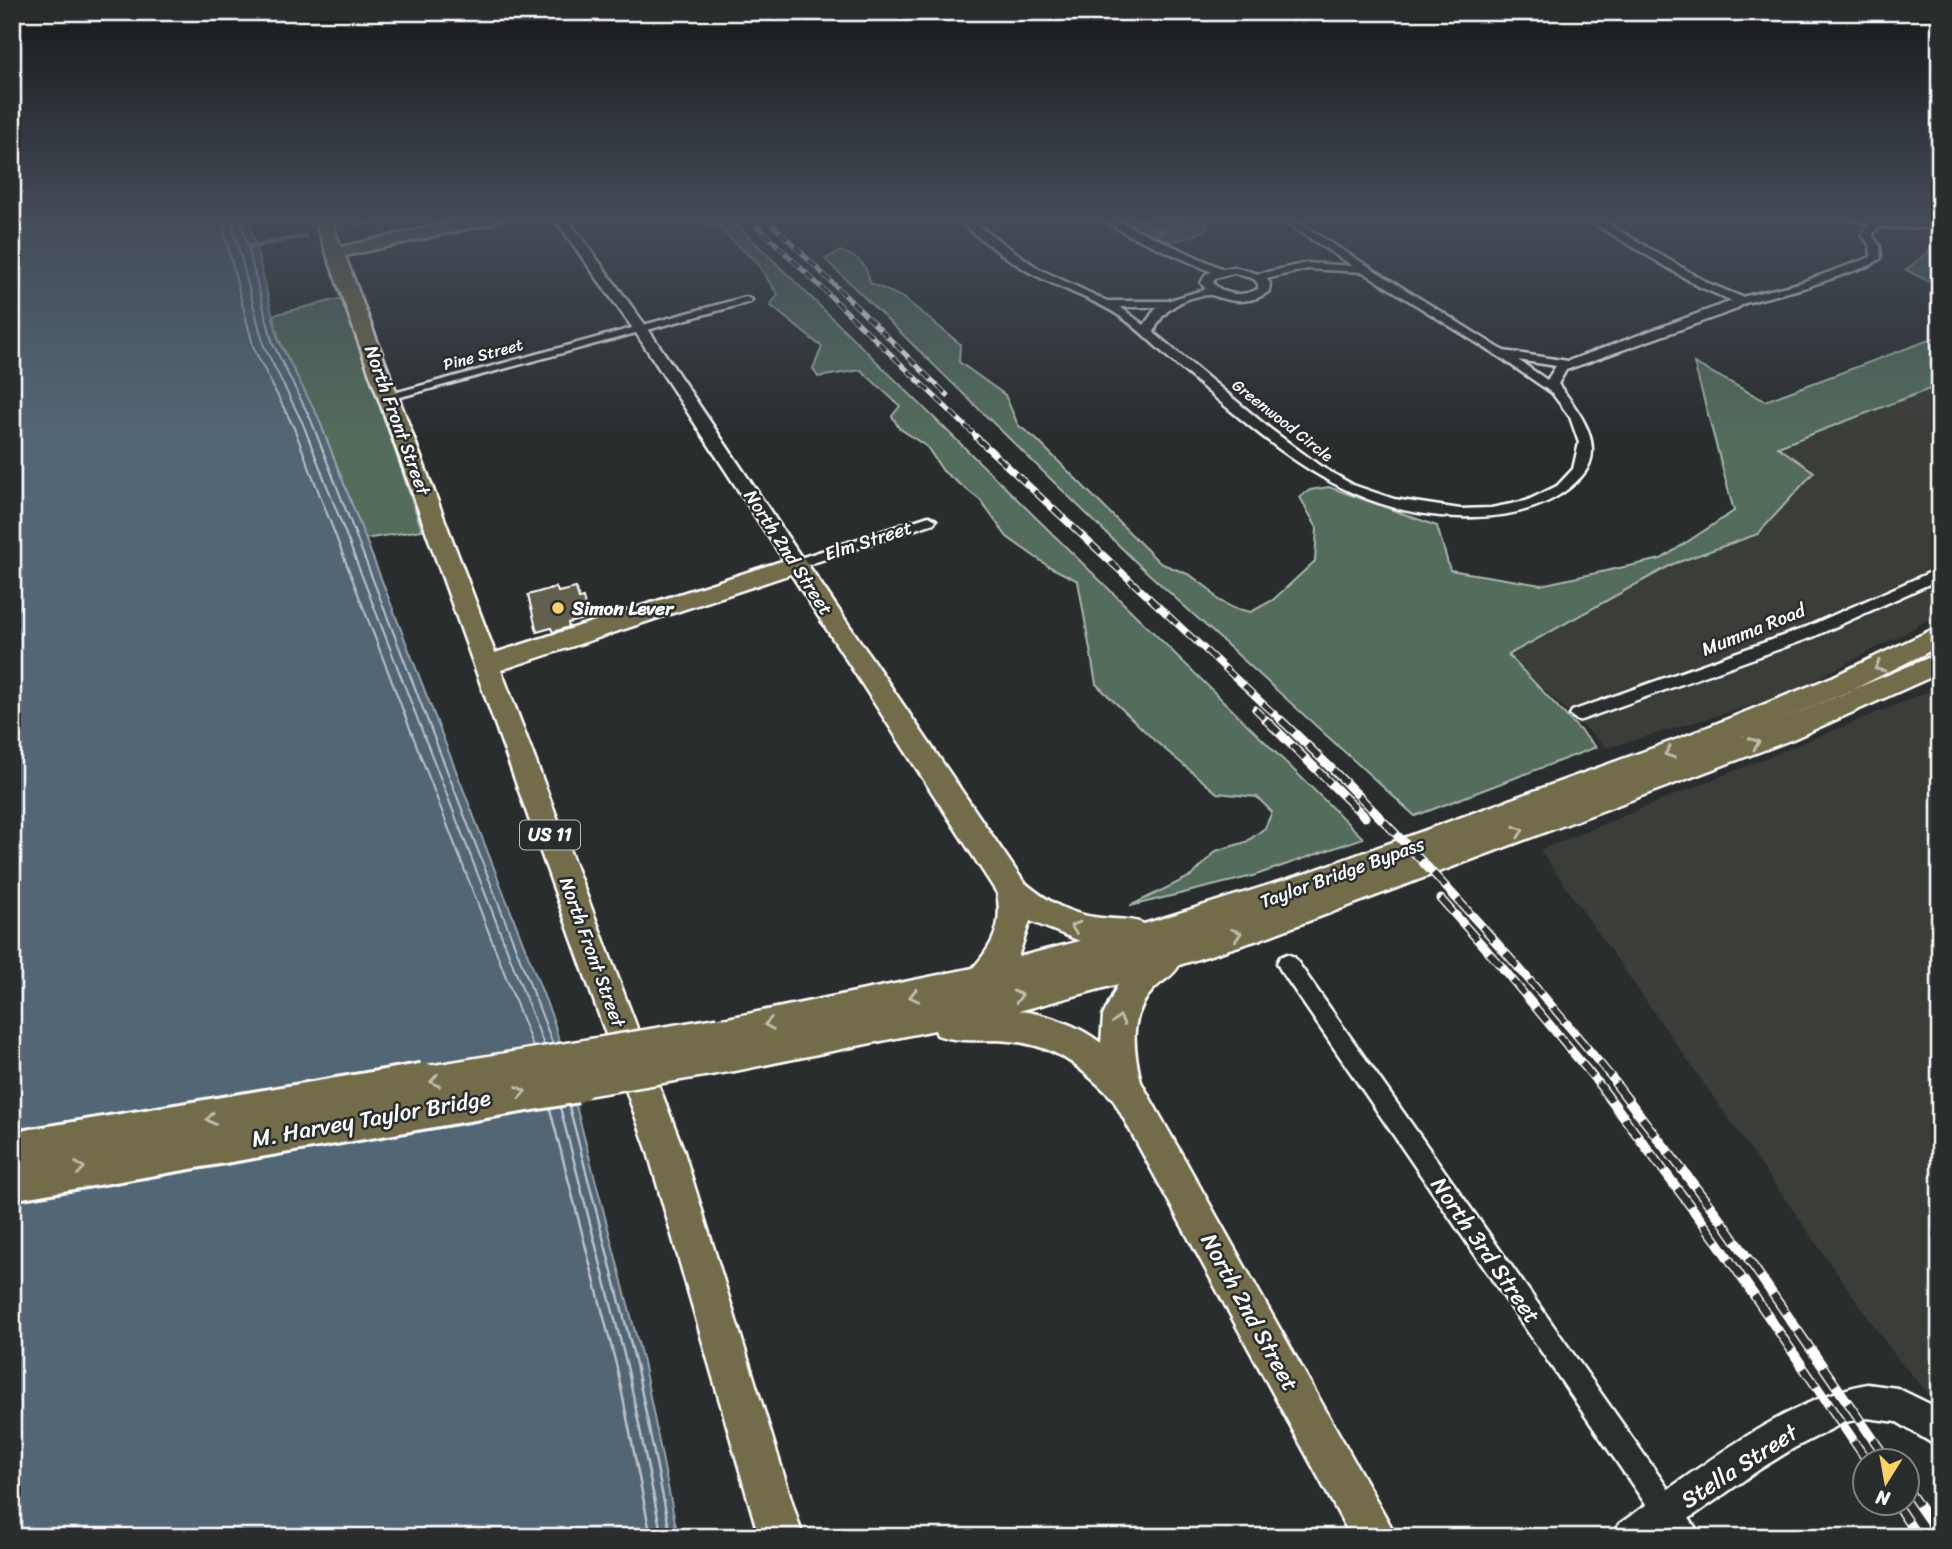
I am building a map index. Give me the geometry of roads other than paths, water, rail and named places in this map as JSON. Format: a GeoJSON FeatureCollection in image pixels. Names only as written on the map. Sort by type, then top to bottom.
{"type":"FeatureCollection","features":[{"type":"Feature","properties":{"kind":"main road","name":"North Front Street"},"geometry":{"type":"LineString","coordinates":[[350,290],[665,1149],[781,1537]]}},
{"type":"Feature","properties":{"kind":"main road","name":"Elm Street"},"geometry":{"type":"LineString","coordinates":[[488,665],[796,564]]}},
{"type":"Feature","properties":{"kind":"main road","name":"North 2nd Street"},"geometry":{"type":"LineString","coordinates":[[796,564],[1013,890]]}},
{"type":"Feature","properties":{"kind":"main road","name":"Taylor Bridge Bypass"},"geometry":{"type":"LineString","coordinates":[[725,1045],[904,1023],[1072,983],[1306,886],[1765,717],[1860,677],[1940,635]]}},
{"type":"Feature","properties":{"kind":"main road","name":"Taylor Bridge Bypass"},"geometry":{"type":"LineString","coordinates":[[725,1045],[819,1015],[1173,942],[1320,905],[1783,732],[1940,662]]}},
{"type":"Feature","properties":{"kind":"main road"},"geometry":{"type":"LineString","coordinates":[[1013,890],[1042,913],[1078,928],[1173,942]]}},
{"type":"Feature","properties":{"kind":"main road"},"geometry":{"type":"LineString","coordinates":[[981,981],[1006,952],[1013,936],[1017,907],[1013,890]]}},
{"type":"Feature","properties":{"kind":"main road"},"geometry":{"type":"LineString","coordinates":[[1125,1087],[1117,1047],[1117,1026],[1122,1007],[1138,981],[1173,942]]}},
{"type":"Feature","properties":{"kind":"main road"},"geometry":{"type":"LineString","coordinates":[[904,1023],[1006,1025],[1050,1032],[1089,1052],[1125,1087]]}},
{"type":"Feature","properties":{"kind":"main road","name":"M. Harvey Taylor Bridge"},"geometry":{"type":"LineString","coordinates":[[12,1152],[725,1045]]}},
{"type":"Feature","properties":{"kind":"main road","name":"M. Harvey Taylor Bridge"},"geometry":{"type":"LineString","coordinates":[[12,1180],[725,1045]]}},
{"type":"Feature","properties":{"kind":"main road","name":"North 2nd Street"},"geometry":{"type":"LineString","coordinates":[[1125,1087],[1375,1537]]}},
{"type":"Feature","properties":{"kind":"street","name":"North 2nd Street"},"geometry":{"type":"LineString","coordinates":[[613,290],[796,564]]}},
{"type":"Feature","properties":{"kind":"street","name":"Greenwood Circle"},"geometry":{"type":"LineString","coordinates":[[1078,290],[1104,302],[1148,333],[1283,446],[1324,475],[1367,495],[1424,510],[1472,513],[1515,509],[1546,498],[1571,481],[1580,470],[1585,457],[1585,438],[1576,417],[1554,390],[1398,290]]}},
{"type":"Feature","properties":{"kind":"street"},"geometry":{"type":"LineString","coordinates":[[1104,302],[1150,306],[1169,304],[1213,291],[1237,298],[1258,299],[1264,290]]}},
{"type":"Feature","properties":{"kind":"street"},"geometry":{"type":"LineString","coordinates":[[1716,290],[1741,301]]}},
{"type":"Feature","properties":{"kind":"street"},"geometry":{"type":"LineString","coordinates":[[1501,354],[1567,364],[1643,340],[1728,309],[1741,301],[1783,290]]}},
{"type":"Feature","properties":{"kind":"street","name":"Pine Street"},"geometry":{"type":"LineString","coordinates":[[389,396],[746,300]]}},
{"type":"Feature","properties":{"kind":"street"},"geometry":{"type":"LineString","coordinates":[[1148,333],[1153,315],[1169,304]]}},
{"type":"Feature","properties":{"kind":"street"},"geometry":{"type":"LineString","coordinates":[[1554,390],[1552,379],[1567,364]]}},
{"type":"Feature","properties":{"kind":"street","name":"Elm Street"},"geometry":{"type":"LineString","coordinates":[[796,564],[929,520]]}},
{"type":"Feature","properties":{"kind":"street","name":"Mumma Road"},"geometry":{"type":"LineString","coordinates":[[1578,715],[1710,670],[1901,592],[1940,573]]}},
{"type":"Feature","properties":{"kind":"street","name":"North 3rd Street"},"geometry":{"type":"LineString","coordinates":[[1287,963],[1676,1525]]}},
{"type":"Feature","properties":{"kind":"street","name":"Stella Street"},"geometry":{"type":"LineString","coordinates":[[1632,1537],[1676,1525],[1798,1426],[1851,1405],[1865,1401],[1898,1404],[1940,1431]]}},
{"type":"Feature","properties":{"kind":"water"},"geometry":{"type":"Polygon","coordinates":[[[12,290],[266,290],[279,342],[318,417],[554,1022],[643,1362],[678,1537],[12,1537],[12,290]]]}},
{"type":"Feature","properties":{"kind":"railway"},"geometry":{"type":"LineString","coordinates":[[824,290],[979,439]]}},
{"type":"Feature","properties":{"kind":"railway"},"geometry":{"type":"LineString","coordinates":[[840,290],[947,395]]}},
{"type":"Feature","properties":{"kind":"railway"},"geometry":{"type":"LineString","coordinates":[[977,438],[1283,722]]}},
{"type":"Feature","properties":{"kind":"railway"},"geometry":{"type":"LineString","coordinates":[[1255,709],[1266,720]]}},
{"type":"Feature","properties":{"kind":"railway"},"geometry":{"type":"LineString","coordinates":[[1266,720],[1365,817]]}},
{"type":"Feature","properties":{"kind":"railway"},"geometry":{"type":"LineString","coordinates":[[1281,720],[1413,851],[1538,989],[1617,1084]]}},
{"type":"Feature","properties":{"kind":"railway"},"geometry":{"type":"LineString","coordinates":[[1441,899],[1599,1084]]}},
{"type":"Feature","properties":{"kind":"railway"},"geometry":{"type":"LineString","coordinates":[[1598,1083],[1718,1243],[1858,1448]]}},
{"type":"Feature","properties":{"kind":"railway"},"geometry":{"type":"LineString","coordinates":[[1615,1083],[1724,1224],[1879,1448]]}},
{"type":"Feature","properties":{"kind":"railway"},"geometry":{"type":"LineString","coordinates":[[1920,1507],[1940,1536]]}},
{"type":"Feature","properties":{"kind":"railway"},"geometry":{"type":"LineString","coordinates":[[1905,1518],[1918,1537]]}},
{"type":"Feature","properties":{"kind":"place","name":"Simon Lever"},"geometry":{"type":"Point","coordinates":[558,608]}}]}
